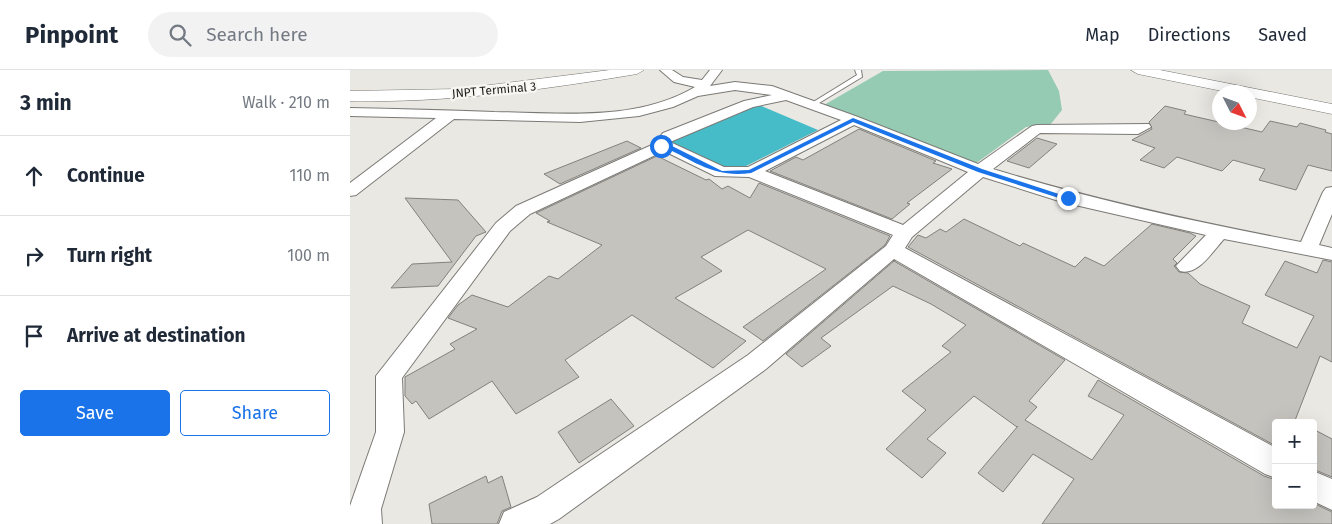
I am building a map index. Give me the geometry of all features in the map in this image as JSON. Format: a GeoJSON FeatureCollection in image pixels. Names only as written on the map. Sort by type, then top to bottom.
{"type":"FeatureCollection","features":[{"type":"Feature","properties":{"kind":"main road","name":"JNPT Terminal 3"},"geometry":{"type":"LineString","coordinates":[[350,88],[393,90],[465,87],[551,78],[598,70]]}},
{"type":"Feature","properties":{"kind":"main road","name":"JNPT Terminal 3"},"geometry":{"type":"LineString","coordinates":[[350,96],[382,98],[467,94],[547,85],[637,70]]}},
{"type":"Feature","properties":{"kind":"main road"},"geometry":{"type":"LineString","coordinates":[[1138,70],[1332,109]]}},
{"type":"Feature","properties":{"kind":"main road"},"geometry":{"type":"LineString","coordinates":[[1182,70],[1332,99]]}},
{"type":"Feature","properties":{"kind":"street"},"geometry":{"type":"LineString","coordinates":[[666,70],[670,76],[700,88]]}},
{"type":"Feature","properties":{"kind":"street"},"geometry":{"type":"LineString","coordinates":[[700,88],[716,70]]}},
{"type":"Feature","properties":{"kind":"street"},"geometry":{"type":"LineString","coordinates":[[350,112],[580,118],[646,110],[700,88],[735,86],[767,89],[853,120],[980,171],[1068,198],[1219,233],[1332,254]]}},
{"type":"Feature","properties":{"kind":"street"},"geometry":{"type":"LineString","coordinates":[[661,146],[662,140],[677,132],[749,104],[787,96]]}},
{"type":"Feature","properties":{"kind":"street"},"geometry":{"type":"LineString","coordinates":[[350,191],[450,115]]}},
{"type":"Feature","properties":{"kind":"street"},"geometry":{"type":"LineString","coordinates":[[365,524],[365,509],[390,432],[389,376],[442,305],[488,249],[498,228],[523,210],[664,144],[721,172],[732,174],[751,172],[853,120]]}},
{"type":"Feature","properties":{"kind":"street"},"geometry":{"type":"LineString","coordinates":[[516,524],[548,508],[757,362],[980,171],[1037,130],[1138,130],[1144,127]]}},
{"type":"Feature","properties":{"kind":"street"},"geometry":{"type":"LineString","coordinates":[[751,172],[899,241],[1272,462]]}},
{"type":"Feature","properties":{"kind":"street"},"geometry":{"type":"LineString","coordinates":[[1308,250],[1332,192]]}},
{"type":"Feature","properties":{"kind":"street"},"geometry":{"type":"LineString","coordinates":[[1187,266],[1219,233]]}},
{"type":"Feature","properties":{"kind":"street"},"geometry":{"type":"LineString","coordinates":[[1317,487],[1332,495]]}},
{"type":"Feature","properties":{"kind":"lane"},"geometry":{"type":"LineString","coordinates":[[812,106],[860,76],[858,70]]}},
{"type":"Feature","properties":{"kind":"green space"},"geometry":{"type":"Polygon","coordinates":[[[1048,70],[1059,91],[1062,110],[1050,125],[1026,127],[975,164],[824,105],[883,71],[1048,70]]]}},
{"type":"Feature","properties":{"kind":"water"},"geometry":{"type":"Polygon","coordinates":[[[759,105],[818,130],[742,168],[718,166],[668,141],[759,105]]]}},
{"type":"Feature","properties":{"kind":"building"},"geometry":{"type":"Polygon","coordinates":[[[1165,106],[1186,111],[1184,114],[1212,120],[1212,130],[1253,130],[1262,132],[1270,121],[1297,127],[1300,123],[1326,130],[1325,132],[1332,134],[1332,171],[1308,165],[1296,190],[1259,180],[1265,169],[1233,160],[1222,171],[1177,157],[1164,168],[1140,160],[1155,148],[1132,140],[1152,129],[1149,122],[1165,106]]]}},
{"type":"Feature","properties":{"kind":"building"},"geometry":{"type":"Polygon","coordinates":[[[859,129],[936,161],[933,163],[952,169],[907,203],[910,204],[892,219],[770,171],[796,157],[803,160],[859,129]]]}},
{"type":"Feature","properties":{"kind":"building"},"geometry":{"type":"Polygon","coordinates":[[[1037,138],[1057,144],[1029,168],[1007,161],[1037,138]]]}},
{"type":"Feature","properties":{"kind":"building"},"geometry":{"type":"Polygon","coordinates":[[[627,141],[641,148],[560,184],[544,174],[627,141]]]}},
{"type":"Feature","properties":{"kind":"building"},"geometry":{"type":"Polygon","coordinates":[[[657,156],[706,180],[709,179],[722,189],[728,186],[750,198],[759,183],[890,236],[885,245],[763,341],[743,327],[826,269],[748,230],[701,257],[722,271],[675,298],[746,341],[713,368],[632,315],[565,360],[579,377],[516,414],[492,381],[429,419],[416,401],[412,404],[405,396],[405,377],[455,349],[450,344],[477,329],[448,318],[458,305],[472,295],[508,307],[549,276],[558,279],[602,245],[547,222],[550,221],[536,213],[657,156]]]}},
{"type":"Feature","properties":{"kind":"building"},"geometry":{"type":"Polygon","coordinates":[[[405,198],[458,200],[486,232],[476,236],[438,286],[391,288],[412,264],[452,262],[405,198]]]}},
{"type":"Feature","properties":{"kind":"building"},"geometry":{"type":"Polygon","coordinates":[[[964,219],[1020,246],[1023,243],[1075,267],[1085,257],[1104,266],[1152,224],[1190,233],[1196,236],[1173,259],[1177,263],[1174,266],[1179,272],[1188,273],[1200,284],[1250,306],[1242,323],[1297,348],[1314,316],[1265,295],[1285,261],[1317,273],[1323,260],[1332,262],[1332,362],[1320,356],[1296,419],[1272,419],[1272,444],[908,247],[918,235],[926,238],[940,229],[946,232],[964,219]]]}},
{"type":"Feature","properties":{"kind":"building"},"geometry":{"type":"Polygon","coordinates":[[[894,261],[1065,360],[1029,401],[1037,407],[1025,420],[1092,460],[1124,415],[1088,396],[1098,380],[1264,476],[1272,479],[1272,509],[1317,509],[1317,505],[1332,512],[1332,524],[1042,524],[1074,479],[1033,454],[1003,492],[978,473],[1018,426],[974,396],[927,439],[946,453],[922,478],[886,449],[926,410],[902,391],[951,352],[942,346],[966,325],[931,304],[893,286],[821,338],[831,346],[802,367],[786,354],[894,261]]]}},
{"type":"Feature","properties":{"kind":"building"},"geometry":{"type":"Polygon","coordinates":[[[611,399],[634,426],[579,463],[558,432],[611,399]]]}},
{"type":"Feature","properties":{"kind":"building"},"geometry":{"type":"Polygon","coordinates":[[[1317,431],[1332,439],[1332,477],[1317,471],[1317,431]]]}},
{"type":"Feature","properties":{"kind":"building"},"geometry":{"type":"Polygon","coordinates":[[[486,476],[488,483],[502,476],[511,507],[502,511],[497,524],[432,524],[429,504],[486,476]]]}},
{"type":"Feature","properties":{"kind":"route"},"geometry":{"type":"LineString","coordinates":[[661,146],[664,144],[721,172],[732,174],[751,172],[853,120],[980,171],[1068,198]]}}]}
